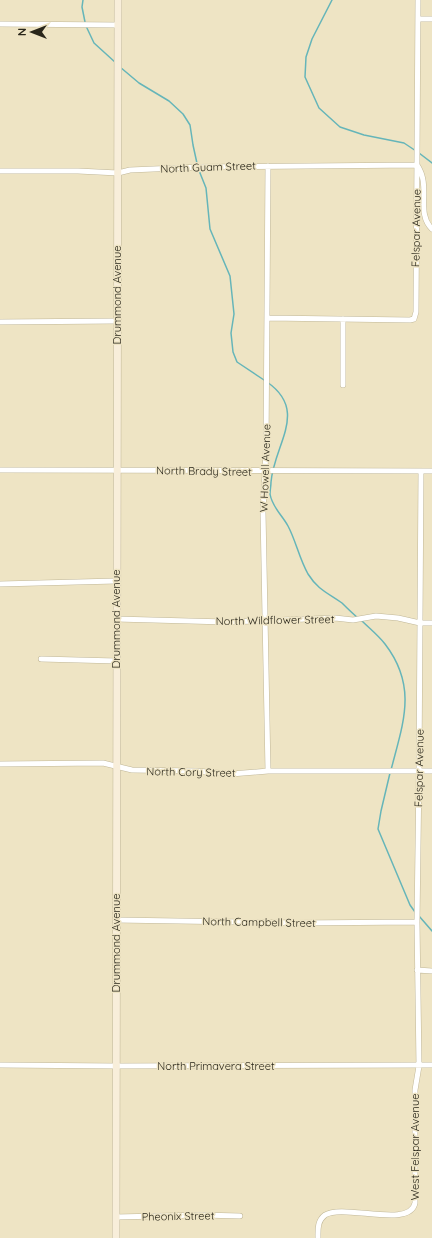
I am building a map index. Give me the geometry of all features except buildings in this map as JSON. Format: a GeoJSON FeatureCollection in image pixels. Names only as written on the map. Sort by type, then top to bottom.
{"type":"FeatureCollection","features":[{"type":"Feature","properties":{"kind":"street","name":"Drummond Avenue"},"geometry":{"type":"LineString","coordinates":[[116,1238],[118,0]]}},
{"type":"Feature","properties":{"kind":"street","name":"Felspar Avenue"},"geometry":{"type":"LineString","coordinates":[[343,319],[414,319],[416,312],[418,0]]}},
{"type":"Feature","properties":{"kind":"street"},"geometry":{"type":"LineString","coordinates":[[418,19],[432,19]]}},
{"type":"Feature","properties":{"kind":"street"},"geometry":{"type":"LineString","coordinates":[[0,24],[118,25]]}},
{"type":"Feature","properties":{"kind":"street"},"geometry":{"type":"LineString","coordinates":[[417,165],[424,181],[423,214],[428,225],[432,229]]}},
{"type":"Feature","properties":{"kind":"street","name":"North Guam Street"},"geometry":{"type":"LineString","coordinates":[[0,171],[78,171],[118,173],[130,170],[268,166],[417,165]]}},
{"type":"Feature","properties":{"kind":"street","name":"W Howell Avenue"},"geometry":{"type":"LineString","coordinates":[[268,166],[268,318],[266,450],[263,512],[268,771]]}},
{"type":"Feature","properties":{"kind":"street"},"geometry":{"type":"LineString","coordinates":[[268,318],[343,319],[343,385]]}},
{"type":"Feature","properties":{"kind":"street"},"geometry":{"type":"LineString","coordinates":[[0,322],[117,321]]}},
{"type":"Feature","properties":{"kind":"street","name":"North Brady Street"},"geometry":{"type":"LineString","coordinates":[[0,470],[432,472]]}},
{"type":"Feature","properties":{"kind":"street","name":"Felspar Avenue"},"geometry":{"type":"LineString","coordinates":[[419,1066],[417,922],[421,471]]}},
{"type":"Feature","properties":{"kind":"street"},"geometry":{"type":"LineString","coordinates":[[0,584],[116,581]]}},
{"type":"Feature","properties":{"kind":"street","name":"North Wildflower Street"},"geometry":{"type":"LineString","coordinates":[[116,618],[226,622],[335,618],[353,620],[376,616],[398,618],[420,623],[432,623]]}},
{"type":"Feature","properties":{"kind":"street"},"geometry":{"type":"LineString","coordinates":[[41,659],[116,661]]}},
{"type":"Feature","properties":{"kind":"street","name":"North Cory Street"},"geometry":{"type":"LineString","coordinates":[[0,764],[103,763],[132,770],[196,771],[231,774],[268,771],[432,771]]}},
{"type":"Feature","properties":{"kind":"street","name":"North Campbell Street"},"geometry":{"type":"LineString","coordinates":[[116,920],[296,923],[417,922]]}},
{"type":"Feature","properties":{"kind":"street"},"geometry":{"type":"LineString","coordinates":[[417,970],[432,971]]}},
{"type":"Feature","properties":{"kind":"street","name":"North Primavera Street"},"geometry":{"type":"LineString","coordinates":[[0,1065],[432,1065]]}},
{"type":"Feature","properties":{"kind":"street","name":"West Felspar Avenue"},"geometry":{"type":"LineString","coordinates":[[318,1238],[320,1220],[329,1213],[341,1212],[388,1215],[405,1214],[412,1211],[414,1207],[415,1090],[419,1066]]}},
{"type":"Feature","properties":{"kind":"street","name":"Pheonix Street"},"geometry":{"type":"LineString","coordinates":[[116,1217],[202,1215],[240,1216]]}},
{"type":"Feature","properties":{"kind":"waterway"},"geometry":{"type":"LineString","coordinates":[[83,0],[82,7],[85,22]]}},
{"type":"Feature","properties":{"kind":"waterway"},"geometry":{"type":"LineString","coordinates":[[332,0],[312,39],[306,57],[305,77],[319,108],[340,127],[364,135],[404,143],[416,151]]}},
{"type":"Feature","properties":{"kind":"waterway"},"geometry":{"type":"LineString","coordinates":[[86,26],[94,43],[116,63]]}},
{"type":"Feature","properties":{"kind":"waterway"},"geometry":{"type":"LineString","coordinates":[[120,67],[139,83],[169,101],[183,114],[190,125],[198,168],[206,188],[210,229],[230,276],[234,314],[231,333],[233,352],[237,362],[264,380]]}},
{"type":"Feature","properties":{"kind":"waterway"},"geometry":{"type":"LineString","coordinates":[[419,153],[432,163]]}},
{"type":"Feature","properties":{"kind":"waterway"},"geometry":{"type":"LineString","coordinates":[[267,382],[279,393],[286,405],[288,416],[286,429],[273,468],[270,492],[271,499],[288,526],[308,574],[319,588],[342,603],[358,618]]}},
{"type":"Feature","properties":{"kind":"waterway"},"geometry":{"type":"LineString","coordinates":[[361,620],[385,644],[402,675],[405,690],[405,706],[400,737],[391,770]]}},
{"type":"Feature","properties":{"kind":"waterway"},"geometry":{"type":"LineString","coordinates":[[390,773],[378,829],[410,905],[415,912]]}},
{"type":"Feature","properties":{"kind":"waterway"},"geometry":{"type":"LineString","coordinates":[[419,916],[432,931]]}}]}
